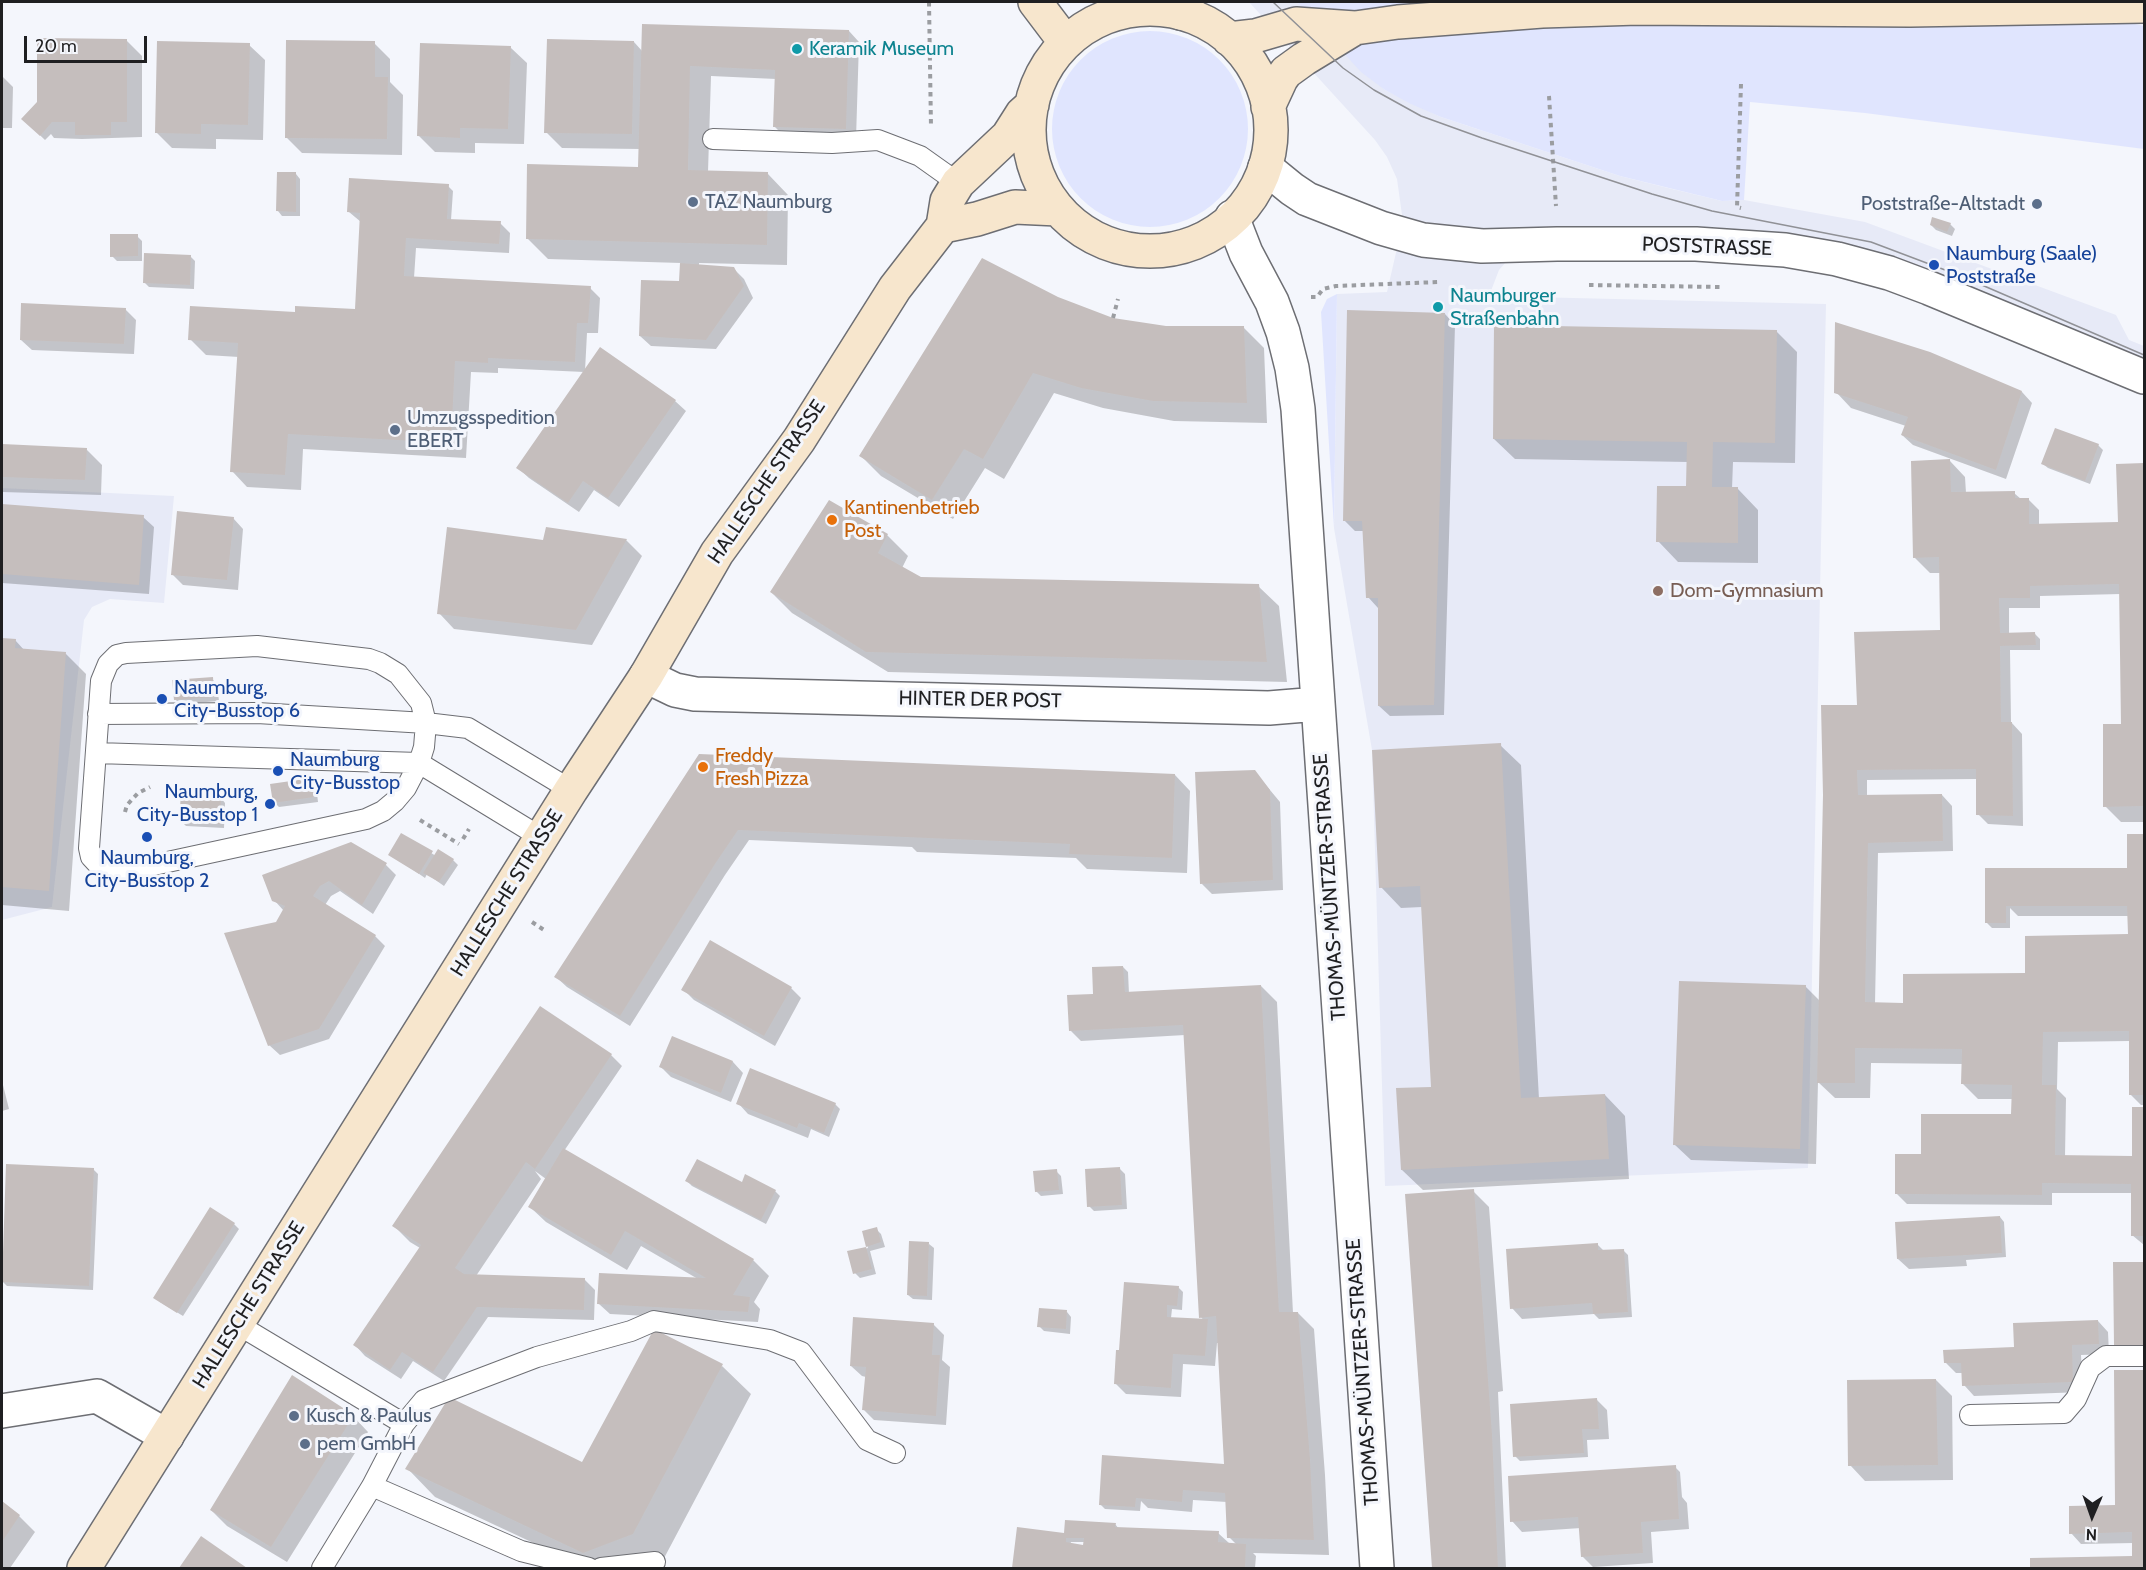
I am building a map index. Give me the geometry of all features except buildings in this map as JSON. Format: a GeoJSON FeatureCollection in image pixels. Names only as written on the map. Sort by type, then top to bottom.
{"type":"FeatureCollection","features":[{"type":"Feature","properties":{"kind":"main road"},"geometry":{"type":"LineString","coordinates":[[1035,2],[1066,43]]}},
{"type":"Feature","properties":{"kind":"main road"},"geometry":{"type":"LineString","coordinates":[[1229,39],[1249,37],[1296,24],[1355,28],[1398,22],[1542,11],[1638,8],[1910,10],[2145,6]]}},
{"type":"Feature","properties":{"kind":"main road"},"geometry":{"type":"LineString","coordinates":[[1184,8],[1229,39],[1254,69],[1265,94],[1271,131],[1265,166],[1256,188],[1232,217],[1216,230],[1196,241],[1163,250],[1139,250],[1116,246],[1075,225],[1058,208],[1044,188],[1034,165],[1029,129],[1032,105],[1045,69],[1066,43],[1093,23],[1123,12],[1184,8]]}},
{"type":"Feature","properties":{"kind":"main road"},"geometry":{"type":"LineString","coordinates":[[1268,107],[1286,72],[1355,28]]}},
{"type":"Feature","properties":{"kind":"main road"},"geometry":{"type":"LineString","coordinates":[[1032,105],[1022,114],[1008,136],[958,183],[947,201],[943,226],[977,219],[1015,207],[1058,208]]}},
{"type":"Feature","properties":{"kind":"main road","name":"HALLESCHE STRASSE"},"geometry":{"type":"LineString","coordinates":[[84,1569],[571,790],[646,676],[717,553],[799,440],[895,288],[943,226]]}},
{"type":"Feature","properties":{"kind":"street","name":"POSTSTRASSE"},"geometry":{"type":"LineString","coordinates":[[1265,166],[1307,199],[1407,237],[1464,245],[1736,246],[1785,250],[1836,259],[1889,273],[1929,288],[2145,377]]}},
{"type":"Feature","properties":{"kind":"street","name":"THOMAS-MÜNTZER-STRASSE"},"geometry":{"type":"LineString","coordinates":[[1232,217],[1246,253],[1272,302],[1288,345],[1298,409],[1377,1569]]}},
{"type":"Feature","properties":{"kind":"street","name":"HINTER DER POST"},"geometry":{"type":"LineString","coordinates":[[646,676],[675,690],[695,694],[1269,708],[1318,704]]}},
{"type":"Feature","properties":{"kind":"street"},"geometry":{"type":"LineString","coordinates":[[2,1411],[97,1396],[167,1436]]}},
{"type":"Feature","properties":{"kind":"lane"},"geometry":{"type":"LineString","coordinates":[[713,139],[832,143],[878,140],[920,156],[958,183]]}},
{"type":"Feature","properties":{"kind":"lane"},"geometry":{"type":"LineString","coordinates":[[257,646],[331,653],[380,663],[398,674],[421,703],[426,723],[424,747],[419,763],[406,788],[392,804],[366,819],[126,871],[104,871],[91,857],[89,848],[101,681],[108,664],[117,655],[194,648],[257,646]]}},
{"type":"Feature","properties":{"kind":"lane"},"geometry":{"type":"LineString","coordinates":[[98,714],[257,713],[426,723],[468,728],[571,790]]}},
{"type":"Feature","properties":{"kind":"lane"},"geometry":{"type":"LineString","coordinates":[[96,753],[419,763],[542,838]]}},
{"type":"Feature","properties":{"kind":"lane"},"geometry":{"type":"LineString","coordinates":[[322,1569],[372,1486],[404,1424],[424,1400],[537,1357],[631,1331],[654,1321],[770,1340],[801,1352],[867,1440],[895,1453]]}},
{"type":"Feature","properties":{"kind":"lane"},"geometry":{"type":"LineString","coordinates":[[237,1324],[404,1424]]}},
{"type":"Feature","properties":{"kind":"lane"},"geometry":{"type":"LineString","coordinates":[[1970,1415],[2064,1413],[2076,1399],[2091,1368],[2106,1356],[2145,1356]]}},
{"type":"Feature","properties":{"kind":"lane"},"geometry":{"type":"LineString","coordinates":[[372,1486],[521,1551],[589,1569]]}},
{"type":"Feature","properties":{"kind":"lane"},"geometry":{"type":"LineString","coordinates":[[601,1569],[655,1562]]}},
{"type":"Feature","properties":{"kind":"path"},"geometry":{"type":"LineString","coordinates":[[929,2],[931,134]]}},
{"type":"Feature","properties":{"kind":"path"},"geometry":{"type":"LineString","coordinates":[[1549,96],[1557,244]]}},
{"type":"Feature","properties":{"kind":"path"},"geometry":{"type":"LineString","coordinates":[[1272,302],[1317,297],[1323,289],[1336,286],[1406,282],[1444,283]]}},
{"type":"Feature","properties":{"kind":"path"},"geometry":{"type":"LineString","coordinates":[[1581,285],[1722,286]]}},
{"type":"Feature","properties":{"kind":"path"},"geometry":{"type":"LineString","coordinates":[[1113,318],[1118,299]]}},
{"type":"Feature","properties":{"kind":"path"},"geometry":{"type":"LineString","coordinates":[[123,819],[127,805],[138,793],[152,786]]}},
{"type":"Feature","properties":{"kind":"path"},"geometry":{"type":"LineString","coordinates":[[392,804],[459,844]]}},
{"type":"Feature","properties":{"kind":"shaded area","name":"Dom-Gymnasium"},"geometry":{"type":"Polygon","coordinates":[[[1249,2],[1297,2],[1385,90],[1441,117],[1620,176],[1668,188],[1722,201],[1744,200],[1865,222],[2116,315],[2129,340],[2144,346],[2144,366],[1848,251],[1717,227],[1535,229],[1499,270],[1489,296],[1826,304],[1808,1168],[1385,1186],[1372,750],[1334,528],[1337,294],[1387,292],[1403,222],[1397,179],[1387,157],[1375,140],[1249,2]]]}},
{"type":"Feature","properties":{"kind":"shaded area"},"geometry":{"type":"Polygon","coordinates":[[[1297,2],[2041,2],[2144,26],[2144,149],[1865,113],[1750,102],[1744,200],[1722,201],[1620,176],[1441,117],[1411,104],[1385,90],[1361,72],[1297,2]]]}},
{"type":"Feature","properties":{"kind":"shaded area"},"geometry":{"type":"Polygon","coordinates":[[[1140,31],[1160,31],[1196,42],[1205,47],[1226,67],[1241,91],[1248,119],[1248,139],[1241,167],[1232,184],[1212,205],[1188,220],[1160,227],[1140,227],[1112,220],[1095,211],[1068,184],[1056,157],[1052,139],[1052,119],[1059,91],[1068,74],[1095,47],[1122,35],[1140,31]]]}},
{"type":"Feature","properties":{"kind":"shaded area"},"geometry":{"type":"Polygon","coordinates":[[[1337,294],[1334,528],[1321,312],[1327,299],[1337,294]]]}},
{"type":"Feature","properties":{"kind":"shaded area"},"geometry":{"type":"Polygon","coordinates":[[[2,488],[174,496],[164,603],[110,599],[92,607],[84,620],[52,907],[2,920],[2,488]]]}},
{"type":"Feature","properties":{"kind":"tram line"},"geometry":{"type":"LineString","coordinates":[[1273,2],[1343,68],[1374,90],[1421,116],[1652,194],[1712,211],[1871,242],[1961,276],[2144,355]]}},
{"type":"Feature","properties":{"kind":"place","name":"Keramik Museum"},"geometry":{"type":"Point","coordinates":[797,49]}},
{"type":"Feature","properties":{"kind":"place","name":"TAZ Naumburg"},"geometry":{"type":"Point","coordinates":[693,202]}},
{"type":"Feature","properties":{"kind":"place","name":"Poststraße-Altstadt"},"geometry":{"type":"Point","coordinates":[2037,204]}},
{"type":"Feature","properties":{"kind":"place","name":"Naumburg (Saale) Poststraße"},"geometry":{"type":"Point","coordinates":[1934,265]}},
{"type":"Feature","properties":{"kind":"place","name":"Naumburger Straßenbahn"},"geometry":{"type":"Point","coordinates":[1438,307]}},
{"type":"Feature","properties":{"kind":"place","name":"Umzugsspedition EBERT"},"geometry":{"type":"Point","coordinates":[395,430]}},
{"type":"Feature","properties":{"kind":"place","name":"Kantinenbetrieb Post"},"geometry":{"type":"Point","coordinates":[832,520]}},
{"type":"Feature","properties":{"kind":"place","name":"Dom-Gymnasium"},"geometry":{"type":"Point","coordinates":[1658,591]}},
{"type":"Feature","properties":{"kind":"place","name":"Naumburg, City-Busstop 6"},"geometry":{"type":"Point","coordinates":[162,699]}},
{"type":"Feature","properties":{"kind":"place","name":"Freddy Fresh Pizza"},"geometry":{"type":"Point","coordinates":[703,767]}},
{"type":"Feature","properties":{"kind":"place","name":"Naumburg City-Busstop"},"geometry":{"type":"Point","coordinates":[278,771]}},
{"type":"Feature","properties":{"kind":"place","name":"Naumburg, City-Busstop 1"},"geometry":{"type":"Point","coordinates":[270,804]}},
{"type":"Feature","properties":{"kind":"place","name":"Naumburg, City-Busstop 2"},"geometry":{"type":"Point","coordinates":[147,837]}},
{"type":"Feature","properties":{"kind":"place","name":"Kusch & Paulus"},"geometry":{"type":"Point","coordinates":[294,1416]}},
{"type":"Feature","properties":{"kind":"place","name":"pem GmbH"},"geometry":{"type":"Point","coordinates":[305,1444]}}]}
